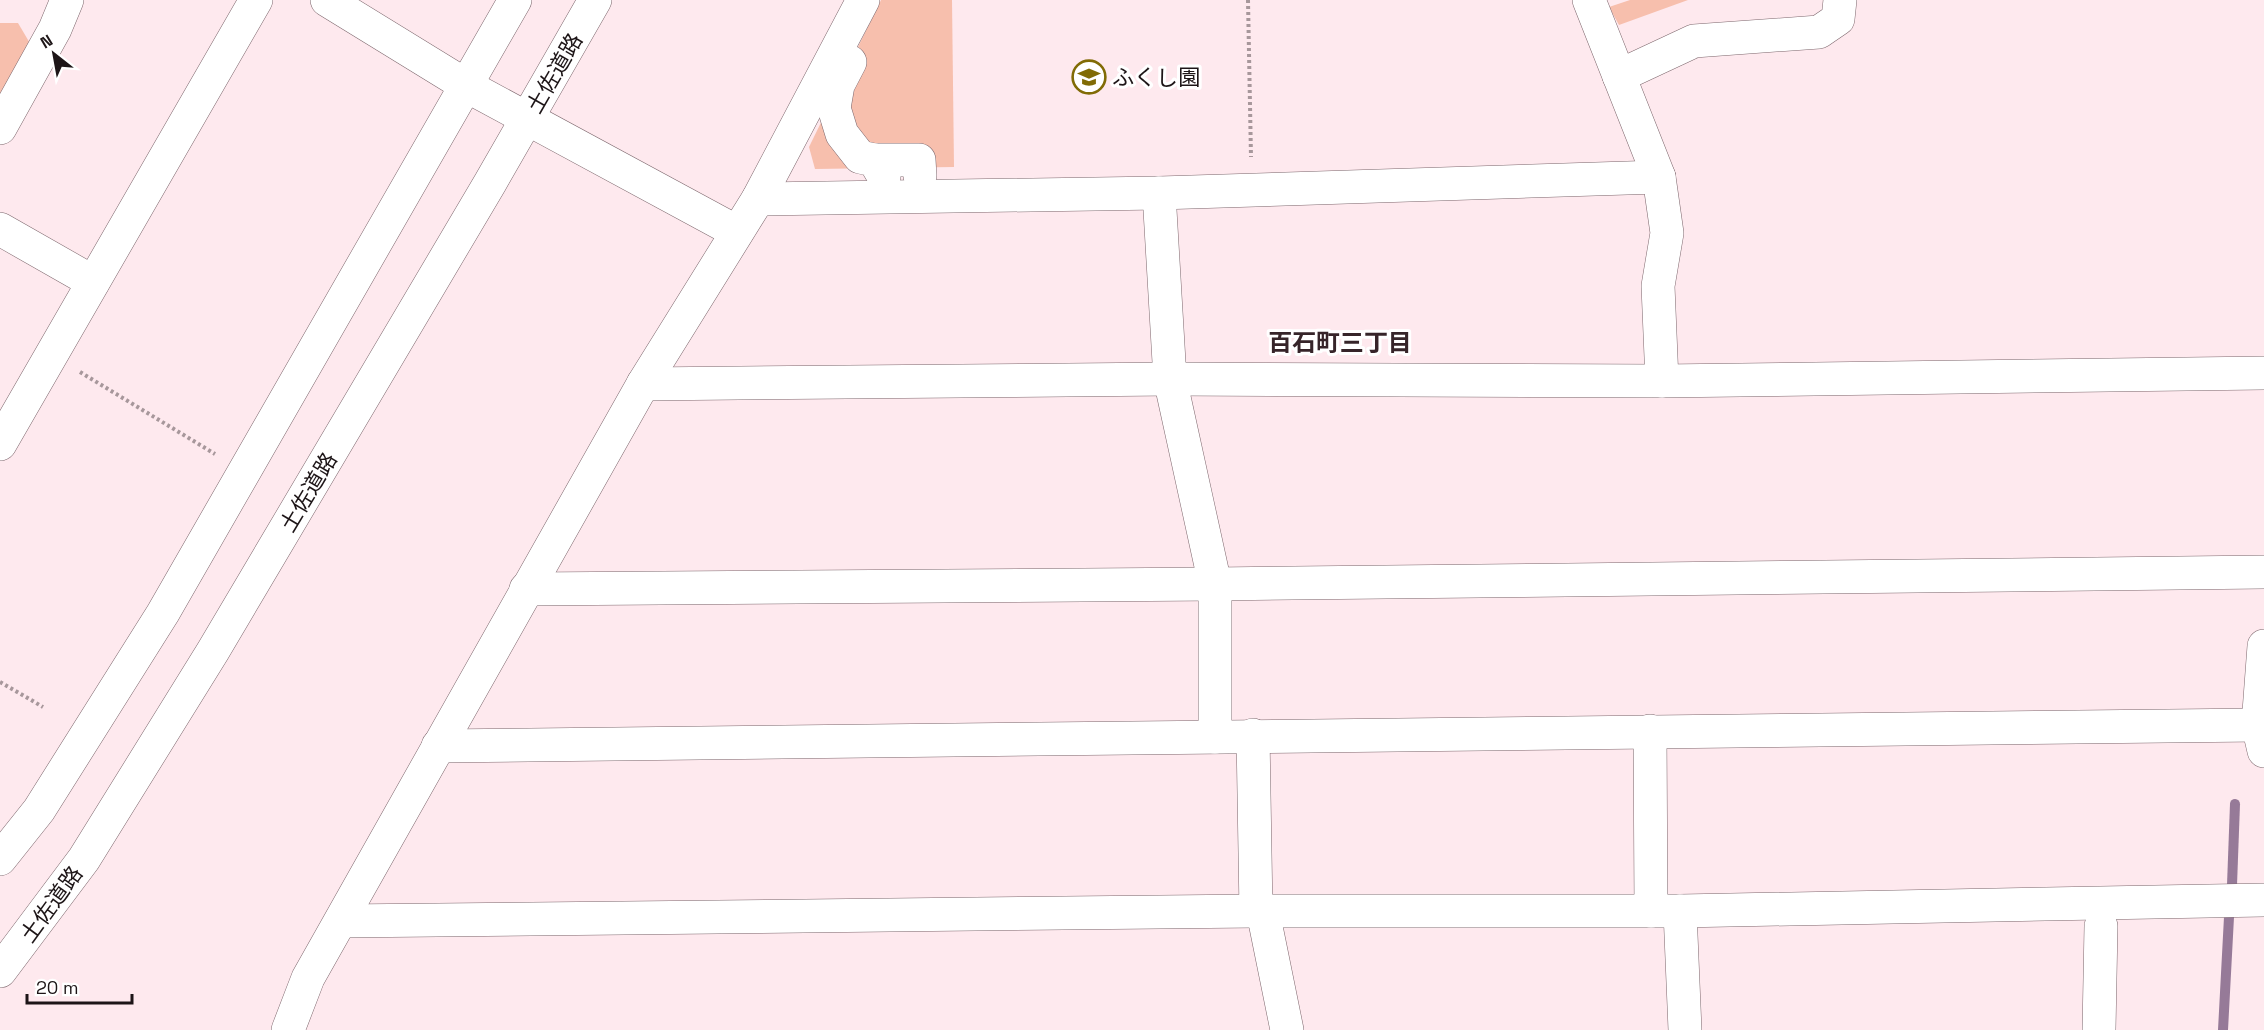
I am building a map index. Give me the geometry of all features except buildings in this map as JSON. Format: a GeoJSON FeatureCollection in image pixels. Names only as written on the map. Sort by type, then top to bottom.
{"type":"FeatureCollection","features":[{"type":"Feature","properties":{"kind":"main road"},"geometry":{"type":"LineString","coordinates":[[0,128],[55,29],[67,0]]}},
{"type":"Feature","properties":{"kind":"main road"},"geometry":{"type":"LineString","coordinates":[[0,444],[256,0]]}},
{"type":"Feature","properties":{"kind":"main road"},"geometry":{"type":"LineString","coordinates":[[327,0],[466,86],[737,232]]}},
{"type":"Feature","properties":{"kind":"main road"},"geometry":{"type":"LineString","coordinates":[[0,859],[39,810],[163,613],[515,0]]}},
{"type":"Feature","properties":{"kind":"main road","name":"土佐道路"},"geometry":{"type":"LineString","coordinates":[[0,970],[84,860],[213,651],[528,119],[595,0]]}},
{"type":"Feature","properties":{"kind":"main road"},"geometry":{"type":"LineString","coordinates":[[288,1030],[308,978],[643,384],[758,199],[863,0]]}},
{"type":"Feature","properties":{"kind":"main road"},"geometry":{"type":"LineString","coordinates":[[881,0],[838,85],[834,108],[842,134],[860,157],[879,169],[919,160],[920,176]]}},
{"type":"Feature","properties":{"kind":"main road"},"geometry":{"type":"LineString","coordinates":[[1589,0],[1659,177],[1668,233],[1658,286],[1662,381]]}},
{"type":"Feature","properties":{"kind":"main road"},"geometry":{"type":"LineString","coordinates":[[1619,76],[1694,40],[1819,32],[1838,19],[1840,0]]}},
{"type":"Feature","properties":{"kind":"main road"},"geometry":{"type":"LineString","coordinates":[[758,199],[1159,193],[1659,177]]}},
{"type":"Feature","properties":{"kind":"main road"},"geometry":{"type":"LineString","coordinates":[[1159,193],[1170,379],[1215,584],[1215,736]]}},
{"type":"Feature","properties":{"kind":"main road"},"geometry":{"type":"LineString","coordinates":[[0,229],[93,282]]}},
{"type":"Feature","properties":{"kind":"main road"},"geometry":{"type":"LineString","coordinates":[[643,384],[1170,379],[1662,381],[2264,373]]}},
{"type":"Feature","properties":{"kind":"main road"},"geometry":{"type":"LineString","coordinates":[[526,589],[2264,572]]}},
{"type":"Feature","properties":{"kind":"main road"},"geometry":{"type":"LineString","coordinates":[[438,746],[1650,731],[2261,738],[2264,646]]}},
{"type":"Feature","properties":{"kind":"main road"},"geometry":{"type":"LineString","coordinates":[[1650,731],[1666,911],[1685,1030]]}},
{"type":"Feature","properties":{"kind":"main road"},"geometry":{"type":"LineString","coordinates":[[1253,735],[1260,912],[1287,1030]]}},
{"type":"Feature","properties":{"kind":"main road"},"geometry":{"type":"LineString","coordinates":[[341,921],[1260,912],[1666,911],[2264,900]]}},
{"type":"Feature","properties":{"kind":"main road"},"geometry":{"type":"LineString","coordinates":[[2099,1030],[2101,926]]}},
{"type":"Feature","properties":{"kind":"path"},"geometry":{"type":"LineString","coordinates":[[1248,0],[1251,158]]}},
{"type":"Feature","properties":{"kind":"path"},"geometry":{"type":"LineString","coordinates":[[51,355],[220,457]]}},
{"type":"Feature","properties":{"kind":"path"},"geometry":{"type":"LineString","coordinates":[[0,682],[43,707]]}},
{"type":"Feature","properties":{"kind":"shaded area"},"geometry":{"type":"Polygon","coordinates":[[[881,0],[952,0],[954,167],[815,169],[809,147],[881,0]]]}},
{"type":"Feature","properties":{"kind":"shaded area"},"geometry":{"type":"Polygon","coordinates":[[[1630,0],[1688,0],[1619,25],[1609,7],[1630,0]]]}},
{"type":"Feature","properties":{"kind":"shaded area"},"geometry":{"type":"Polygon","coordinates":[[[0,23],[18,23],[31,45],[0,97],[0,23]]]}},
{"type":"Feature","properties":{"kind":"waterway"},"geometry":{"type":"LineString","coordinates":[[2232,885],[2235,804]]}},
{"type":"Feature","properties":{"kind":"waterway"},"geometry":{"type":"LineString","coordinates":[[2223,1030],[2229,917]]}},
{"type":"Feature","properties":{"kind":"place","name":"ふくし園"},"geometry":{"type":"Point","coordinates":[1089,77]}},
{"type":"Feature","properties":{"kind":"district","name":"百石町三丁目"},"geometry":{"type":"Point","coordinates":[1340,342]}}]}
